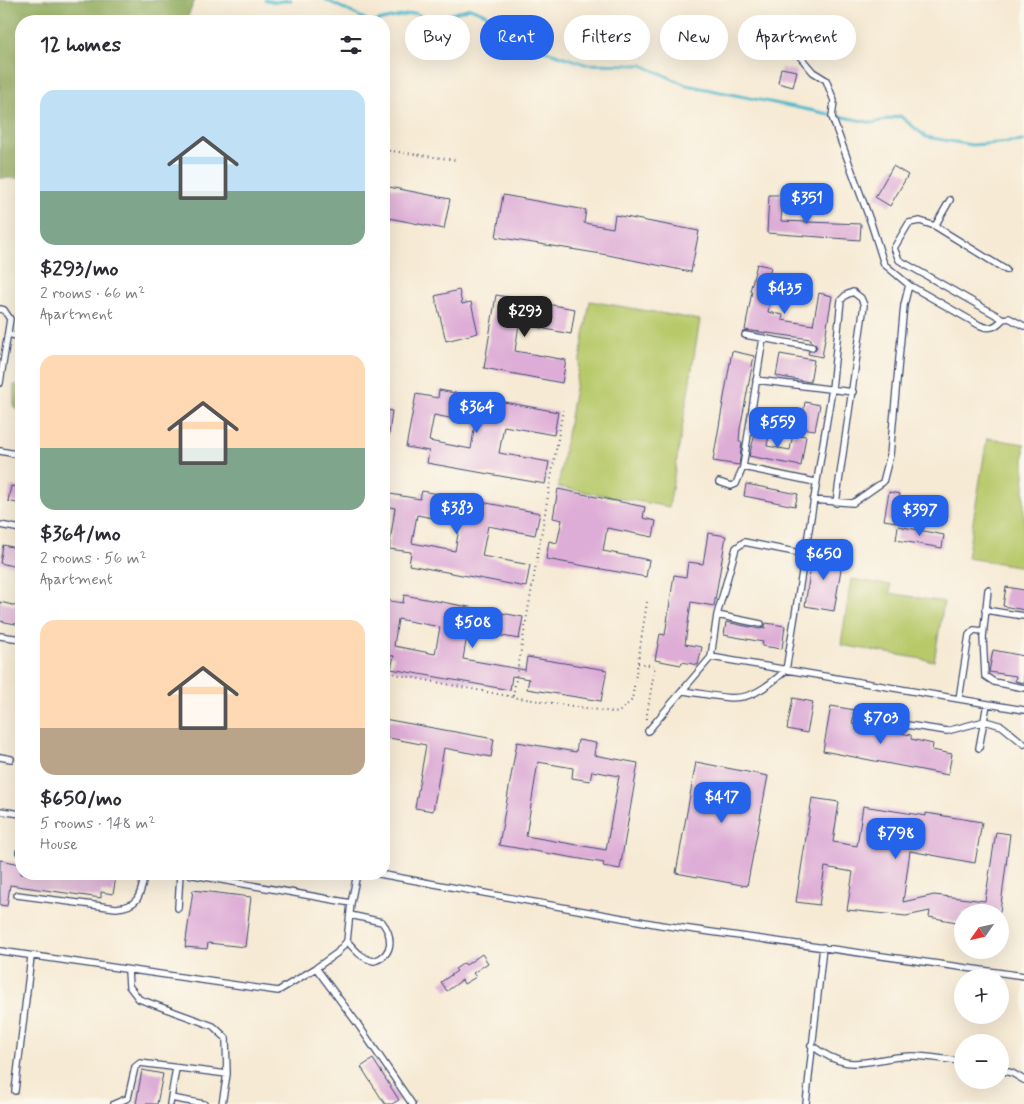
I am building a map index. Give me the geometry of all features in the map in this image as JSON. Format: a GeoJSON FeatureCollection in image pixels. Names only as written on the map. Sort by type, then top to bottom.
{"type":"FeatureCollection","features":[{"type":"Feature","properties":{"kind":"lane"},"geometry":{"type":"LineString","coordinates":[[803,60],[813,72],[826,80],[834,101],[832,117],[872,223],[884,264],[909,285],[986,328],[996,327],[1003,319]]}},
{"type":"Feature","properties":{"kind":"lane"},"geometry":{"type":"LineString","coordinates":[[935,226],[950,200]]}},
{"type":"Feature","properties":{"kind":"lane"},"geometry":{"type":"LineString","coordinates":[[1006,270],[935,226],[920,221],[910,223],[894,248],[899,260],[1003,319],[1010,318],[1024,326]]}},
{"type":"Feature","properties":{"kind":"lane"},"geometry":{"type":"LineString","coordinates":[[813,500],[853,503],[882,482],[890,455],[904,305],[909,285]]}},
{"type":"Feature","properties":{"kind":"lane"},"geometry":{"type":"LineString","coordinates":[[684,691],[740,698],[753,696],[770,685],[786,670],[815,482],[832,390],[841,300],[853,292],[861,298],[864,305],[836,503]]}},
{"type":"Feature","properties":{"kind":"lane"},"geometry":{"type":"LineString","coordinates":[[0,309],[4,310],[10,319],[0,383]]}},
{"type":"Feature","properties":{"kind":"lane"},"geometry":{"type":"LineString","coordinates":[[8,334],[15,335]]}},
{"type":"Feature","properties":{"kind":"lane"},"geometry":{"type":"LineString","coordinates":[[746,335],[812,347]]}},
{"type":"Feature","properties":{"kind":"lane"},"geometry":{"type":"LineString","coordinates":[[719,482],[731,486],[736,484],[743,467],[763,338]]}},
{"type":"Feature","properties":{"kind":"lane"},"geometry":{"type":"LineString","coordinates":[[756,380],[853,392]]}},
{"type":"Feature","properties":{"kind":"lane"},"geometry":{"type":"LineString","coordinates":[[0,451],[15,454]]}},
{"type":"Feature","properties":{"kind":"lane"},"geometry":{"type":"LineString","coordinates":[[743,467],[815,482]]}},
{"type":"Feature","properties":{"kind":"lane"},"geometry":{"type":"LineString","coordinates":[[0,525],[15,528]]}},
{"type":"Feature","properties":{"kind":"lane"},"geometry":{"type":"LineString","coordinates":[[648,731],[711,657],[717,615],[736,548],[744,542],[805,554]]}},
{"type":"Feature","properties":{"kind":"lane"},"geometry":{"type":"LineString","coordinates":[[988,590],[983,631],[985,676],[994,682],[1024,688]]}},
{"type":"Feature","properties":{"kind":"lane"},"geometry":{"type":"LineString","coordinates":[[986,610],[1024,616]]}},
{"type":"Feature","properties":{"kind":"lane"},"geometry":{"type":"LineString","coordinates":[[717,615],[761,624]]}},
{"type":"Feature","properties":{"kind":"lane"},"geometry":{"type":"LineString","coordinates":[[959,699],[969,635],[974,630],[983,631]]}},
{"type":"Feature","properties":{"kind":"lane"},"geometry":{"type":"LineString","coordinates":[[0,636],[15,638]]}},
{"type":"Feature","properties":{"kind":"lane"},"geometry":{"type":"LineString","coordinates":[[711,657],[1024,710]]}},
{"type":"Feature","properties":{"kind":"lane"},"geometry":{"type":"LineString","coordinates":[[979,748],[987,704]]}},
{"type":"Feature","properties":{"kind":"lane"},"geometry":{"type":"LineString","coordinates":[[860,718],[947,731],[984,721],[1002,726],[1024,744]]}},
{"type":"Feature","properties":{"kind":"lane"},"geometry":{"type":"LineString","coordinates":[[0,757],[11,759]]}},
{"type":"Feature","properties":{"kind":"lane"},"geometry":{"type":"LineString","coordinates":[[0,811],[15,813]]}},
{"type":"Feature","properties":{"kind":"lane"},"geometry":{"type":"LineString","coordinates":[[390,876],[661,925],[1024,976]]}},
{"type":"Feature","properties":{"kind":"lane"},"geometry":{"type":"LineString","coordinates":[[17,895],[116,908],[128,907],[140,897],[143,880]]}},
{"type":"Feature","properties":{"kind":"lane"},"geometry":{"type":"LineString","coordinates":[[178,908],[180,880]]}},
{"type":"Feature","properties":{"kind":"lane"},"geometry":{"type":"LineString","coordinates":[[222,880],[351,903]]}},
{"type":"Feature","properties":{"kind":"lane"},"geometry":{"type":"LineString","coordinates":[[0,951],[128,971],[278,991],[337,953],[348,941],[351,903],[356,880]]}},
{"type":"Feature","properties":{"kind":"lane"},"geometry":{"type":"LineString","coordinates":[[348,941],[360,955],[367,960],[374,961],[387,953],[390,946],[390,936],[382,922],[350,915]]}},
{"type":"Feature","properties":{"kind":"lane"},"geometry":{"type":"LineString","coordinates":[[806,1104],[823,947]]}},
{"type":"Feature","properties":{"kind":"lane"},"geometry":{"type":"LineString","coordinates":[[15,1090],[32,956]]}},
{"type":"Feature","properties":{"kind":"lane"},"geometry":{"type":"LineString","coordinates":[[316,968],[357,1023],[412,1104]]}},
{"type":"Feature","properties":{"kind":"lane"},"geometry":{"type":"LineString","coordinates":[[128,971],[129,986],[139,999],[213,1026],[226,1038],[227,1074],[222,1104]]}},
{"type":"Feature","properties":{"kind":"lane"},"geometry":{"type":"LineString","coordinates":[[811,1044],[825,1055],[841,1062],[862,1063],[912,1056],[954,1060]]}},
{"type":"Feature","properties":{"kind":"lane"},"geometry":{"type":"LineString","coordinates":[[114,1104],[128,1098],[135,1067],[140,1063],[227,1074]]}},
{"type":"Feature","properties":{"kind":"lane"},"geometry":{"type":"LineString","coordinates":[[176,1068],[170,1101],[204,1104]]}},
{"type":"Feature","properties":{"kind":"lane"},"geometry":{"type":"LineString","coordinates":[[1009,1072],[1024,1080]]}},
{"type":"Feature","properties":{"kind":"path"},"geometry":{"type":"LineString","coordinates":[[390,151],[456,160]]}},
{"type":"Feature","properties":{"kind":"path"},"geometry":{"type":"LineString","coordinates":[[513,697],[563,410]]}},
{"type":"Feature","properties":{"kind":"path"},"geometry":{"type":"LineString","coordinates":[[390,673],[513,697],[618,713],[632,700],[647,602]]}},
{"type":"Feature","properties":{"kind":"path"},"geometry":{"type":"LineString","coordinates":[[638,663],[655,666],[645,730],[648,731]]}},
{"type":"Feature","properties":{"kind":"green space"},"geometry":{"type":"Polygon","coordinates":[[[0,0],[195,0],[189,15],[15,15],[15,178],[0,178],[0,0]]]}},
{"type":"Feature","properties":{"kind":"green space"},"geometry":{"type":"Polygon","coordinates":[[[590,301],[700,320],[669,507],[558,487],[590,301]]]}},
{"type":"Feature","properties":{"kind":"green space"},"geometry":{"type":"Polygon","coordinates":[[[15,385],[15,409],[14,408],[15,385]]]}},
{"type":"Feature","properties":{"kind":"green space"},"geometry":{"type":"Polygon","coordinates":[[[987,438],[1024,444],[1024,567],[967,558],[987,438]]]}},
{"type":"Feature","properties":{"kind":"green space"},"geometry":{"type":"Polygon","coordinates":[[[851,579],[891,585],[890,593],[944,602],[934,661],[841,645],[851,579]]]}},
{"type":"Feature","properties":{"kind":"building"},"geometry":{"type":"Polygon","coordinates":[[[781,68],[797,71],[793,87],[778,83],[781,68]]]}},
{"type":"Feature","properties":{"kind":"building"},"geometry":{"type":"Polygon","coordinates":[[[893,166],[908,175],[890,206],[875,197],[893,166]]]}},
{"type":"Feature","properties":{"kind":"building"},"geometry":{"type":"Polygon","coordinates":[[[390,187],[450,199],[444,229],[390,218],[390,187]]]}},
{"type":"Feature","properties":{"kind":"building"},"geometry":{"type":"Polygon","coordinates":[[[503,195],[586,210],[584,223],[613,228],[615,215],[699,231],[691,272],[608,255],[496,237],[503,195]]]}},
{"type":"Feature","properties":{"kind":"building"},"geometry":{"type":"Polygon","coordinates":[[[769,195],[783,195],[781,221],[861,224],[860,240],[767,233],[769,195]]]}},
{"type":"Feature","properties":{"kind":"building"},"geometry":{"type":"Polygon","coordinates":[[[757,264],[771,267],[763,299],[770,301],[768,312],[783,315],[782,320],[813,325],[819,293],[832,296],[822,357],[808,354],[809,351],[814,351],[817,347],[811,342],[811,339],[745,330],[752,291],[750,291],[757,264]]]}},
{"type":"Feature","properties":{"kind":"building"},"geometry":{"type":"Polygon","coordinates":[[[459,290],[462,304],[471,302],[478,333],[446,341],[435,296],[459,290]]]}},
{"type":"Feature","properties":{"kind":"building"},"geometry":{"type":"Polygon","coordinates":[[[496,295],[575,309],[571,334],[519,324],[515,351],[566,360],[562,383],[484,368],[496,295]]]}},
{"type":"Feature","properties":{"kind":"building"},"geometry":{"type":"Polygon","coordinates":[[[732,351],[754,356],[740,429],[739,442],[742,442],[739,465],[713,461],[732,351]]]}},
{"type":"Feature","properties":{"kind":"building"},"geometry":{"type":"Polygon","coordinates":[[[780,354],[814,360],[810,382],[776,376],[780,354]]]}},
{"type":"Feature","properties":{"kind":"building"},"geometry":{"type":"Polygon","coordinates":[[[439,390],[558,412],[554,435],[504,426],[499,453],[549,462],[545,484],[427,463],[429,451],[406,447],[416,394],[438,398],[439,390]],[[434,415],[429,441],[471,449],[475,423],[434,415]]]}},
{"type":"Feature","properties":{"kind":"building"},"geometry":{"type":"Polygon","coordinates":[[[805,402],[820,405],[815,430],[801,428],[805,402]]]}},
{"type":"Feature","properties":{"kind":"building"},"geometry":{"type":"Polygon","coordinates":[[[757,427],[770,430],[767,446],[790,450],[793,434],[806,436],[801,466],[749,456],[757,427]]]}},
{"type":"Feature","properties":{"kind":"building"},"geometry":{"type":"Polygon","coordinates":[[[746,484],[798,494],[795,506],[744,496],[746,484]]]}},
{"type":"Feature","properties":{"kind":"building"},"geometry":{"type":"Polygon","coordinates":[[[11,486],[15,487],[15,503],[8,501],[11,486]]]}},
{"type":"Feature","properties":{"kind":"building"},"geometry":{"type":"Polygon","coordinates":[[[558,489],[645,507],[643,518],[656,521],[653,537],[607,528],[603,551],[649,560],[646,577],[546,559],[549,541],[557,543],[562,520],[553,518],[558,489]]]}},
{"type":"Feature","properties":{"kind":"building"},"geometry":{"type":"Polygon","coordinates":[[[422,491],[540,513],[535,535],[488,526],[482,556],[530,565],[526,587],[409,565],[411,552],[390,549],[395,508],[390,507],[390,494],[420,499],[422,491]],[[417,515],[412,543],[455,551],[460,523],[417,515]]]}},
{"type":"Feature","properties":{"kind":"building"},"geometry":{"type":"Polygon","coordinates":[[[889,492],[900,494],[896,522],[884,520],[889,492]]]}},
{"type":"Feature","properties":{"kind":"building"},"geometry":{"type":"Polygon","coordinates":[[[898,526],[944,535],[942,548],[896,540],[898,526]]]}},
{"type":"Feature","properties":{"kind":"building"},"geometry":{"type":"Polygon","coordinates":[[[708,533],[726,536],[714,606],[691,602],[685,644],[702,647],[698,665],[682,662],[681,665],[655,660],[660,634],[665,635],[674,575],[686,577],[688,562],[703,564],[708,533]]]}},
{"type":"Feature","properties":{"kind":"building"},"geometry":{"type":"Polygon","coordinates":[[[3,545],[15,548],[15,567],[0,563],[3,545]]]}},
{"type":"Feature","properties":{"kind":"building"},"geometry":{"type":"Polygon","coordinates":[[[813,552],[843,557],[834,611],[805,606],[813,552]]]}},
{"type":"Feature","properties":{"kind":"building"},"geometry":{"type":"Polygon","coordinates":[[[1006,587],[1024,590],[1024,610],[1003,606],[1006,587]]]}},
{"type":"Feature","properties":{"kind":"building"},"geometry":{"type":"Polygon","coordinates":[[[404,595],[523,617],[519,639],[468,630],[463,659],[525,670],[527,657],[607,670],[601,701],[527,689],[529,679],[512,676],[510,690],[391,669],[394,656],[390,656],[390,601],[403,603],[404,595]],[[398,619],[394,646],[435,654],[440,627],[398,619]]]}},
{"type":"Feature","properties":{"kind":"building"},"geometry":{"type":"Polygon","coordinates":[[[0,602],[15,606],[15,624],[0,621],[0,602]]]}},
{"type":"Feature","properties":{"kind":"building"},"geometry":{"type":"Polygon","coordinates":[[[726,622],[760,629],[765,628],[766,623],[785,626],[782,649],[762,646],[763,642],[724,635],[726,622]]]}},
{"type":"Feature","properties":{"kind":"building"},"geometry":{"type":"Polygon","coordinates":[[[993,650],[1024,656],[1024,683],[1015,681],[1016,676],[989,672],[993,650]]]}},
{"type":"Feature","properties":{"kind":"building"},"geometry":{"type":"Polygon","coordinates":[[[793,698],[813,702],[807,733],[787,729],[793,698]]]}},
{"type":"Feature","properties":{"kind":"building"},"geometry":{"type":"Polygon","coordinates":[[[831,706],[855,710],[852,724],[911,735],[911,739],[933,744],[932,750],[952,754],[948,775],[823,751],[831,706]]]}},
{"type":"Feature","properties":{"kind":"building"},"geometry":{"type":"Polygon","coordinates":[[[390,720],[494,739],[491,757],[444,748],[433,811],[415,808],[426,745],[390,738],[390,720]]]}},
{"type":"Feature","properties":{"kind":"building"},"geometry":{"type":"Polygon","coordinates":[[[578,740],[596,743],[594,755],[638,763],[620,869],[603,866],[604,863],[499,845],[517,742],[576,752],[578,740]],[[538,762],[526,836],[606,850],[619,776],[592,771],[590,781],[572,778],[573,768],[538,762]]]}},
{"type":"Feature","properties":{"kind":"building"},"geometry":{"type":"Polygon","coordinates":[[[696,762],[768,776],[747,886],[676,873],[696,762]]]}},
{"type":"Feature","properties":{"kind":"building"},"geometry":{"type":"Polygon","coordinates":[[[812,798],[839,802],[833,842],[857,846],[863,806],[926,816],[926,813],[982,822],[975,863],[910,851],[903,902],[934,895],[985,901],[996,832],[1010,834],[1001,904],[954,904],[954,922],[929,917],[930,911],[906,916],[847,910],[853,872],[825,867],[819,905],[796,902],[812,798]]]}},
{"type":"Feature","properties":{"kind":"building"},"geometry":{"type":"Polygon","coordinates":[[[0,860],[15,863],[15,880],[115,880],[113,894],[101,892],[101,898],[10,885],[7,906],[0,905],[0,860]]]}},
{"type":"Feature","properties":{"kind":"building"},"geometry":{"type":"Polygon","coordinates":[[[193,890],[251,897],[245,947],[208,943],[207,949],[185,947],[193,890]]]}},
{"type":"Feature","properties":{"kind":"building"},"geometry":{"type":"Polygon","coordinates":[[[482,954],[488,963],[473,973],[476,977],[464,984],[462,980],[447,991],[441,982],[457,971],[455,969],[464,963],[466,965],[482,954]]]}},
{"type":"Feature","properties":{"kind":"building"},"geometry":{"type":"Polygon","coordinates":[[[373,1059],[399,1100],[392,1104],[385,1104],[361,1067],[373,1059]]]}},
{"type":"Feature","properties":{"kind":"building"},"geometry":{"type":"Polygon","coordinates":[[[142,1070],[163,1074],[157,1104],[136,1104],[142,1070]]]}},
{"type":"Feature","properties":{"kind":"waterway"},"geometry":{"type":"LineString","coordinates":[[265,0],[276,2],[291,0]]}},
{"type":"Feature","properties":{"kind":"waterway"},"geometry":{"type":"LineString","coordinates":[[326,0],[357,15]]}},
{"type":"Feature","properties":{"kind":"waterway"},"geometry":{"type":"LineString","coordinates":[[390,18],[415,13],[431,20],[470,8],[486,14],[502,36],[585,64],[642,65],[686,85],[873,123],[900,116],[926,137],[972,145],[1024,141]]}}]}
